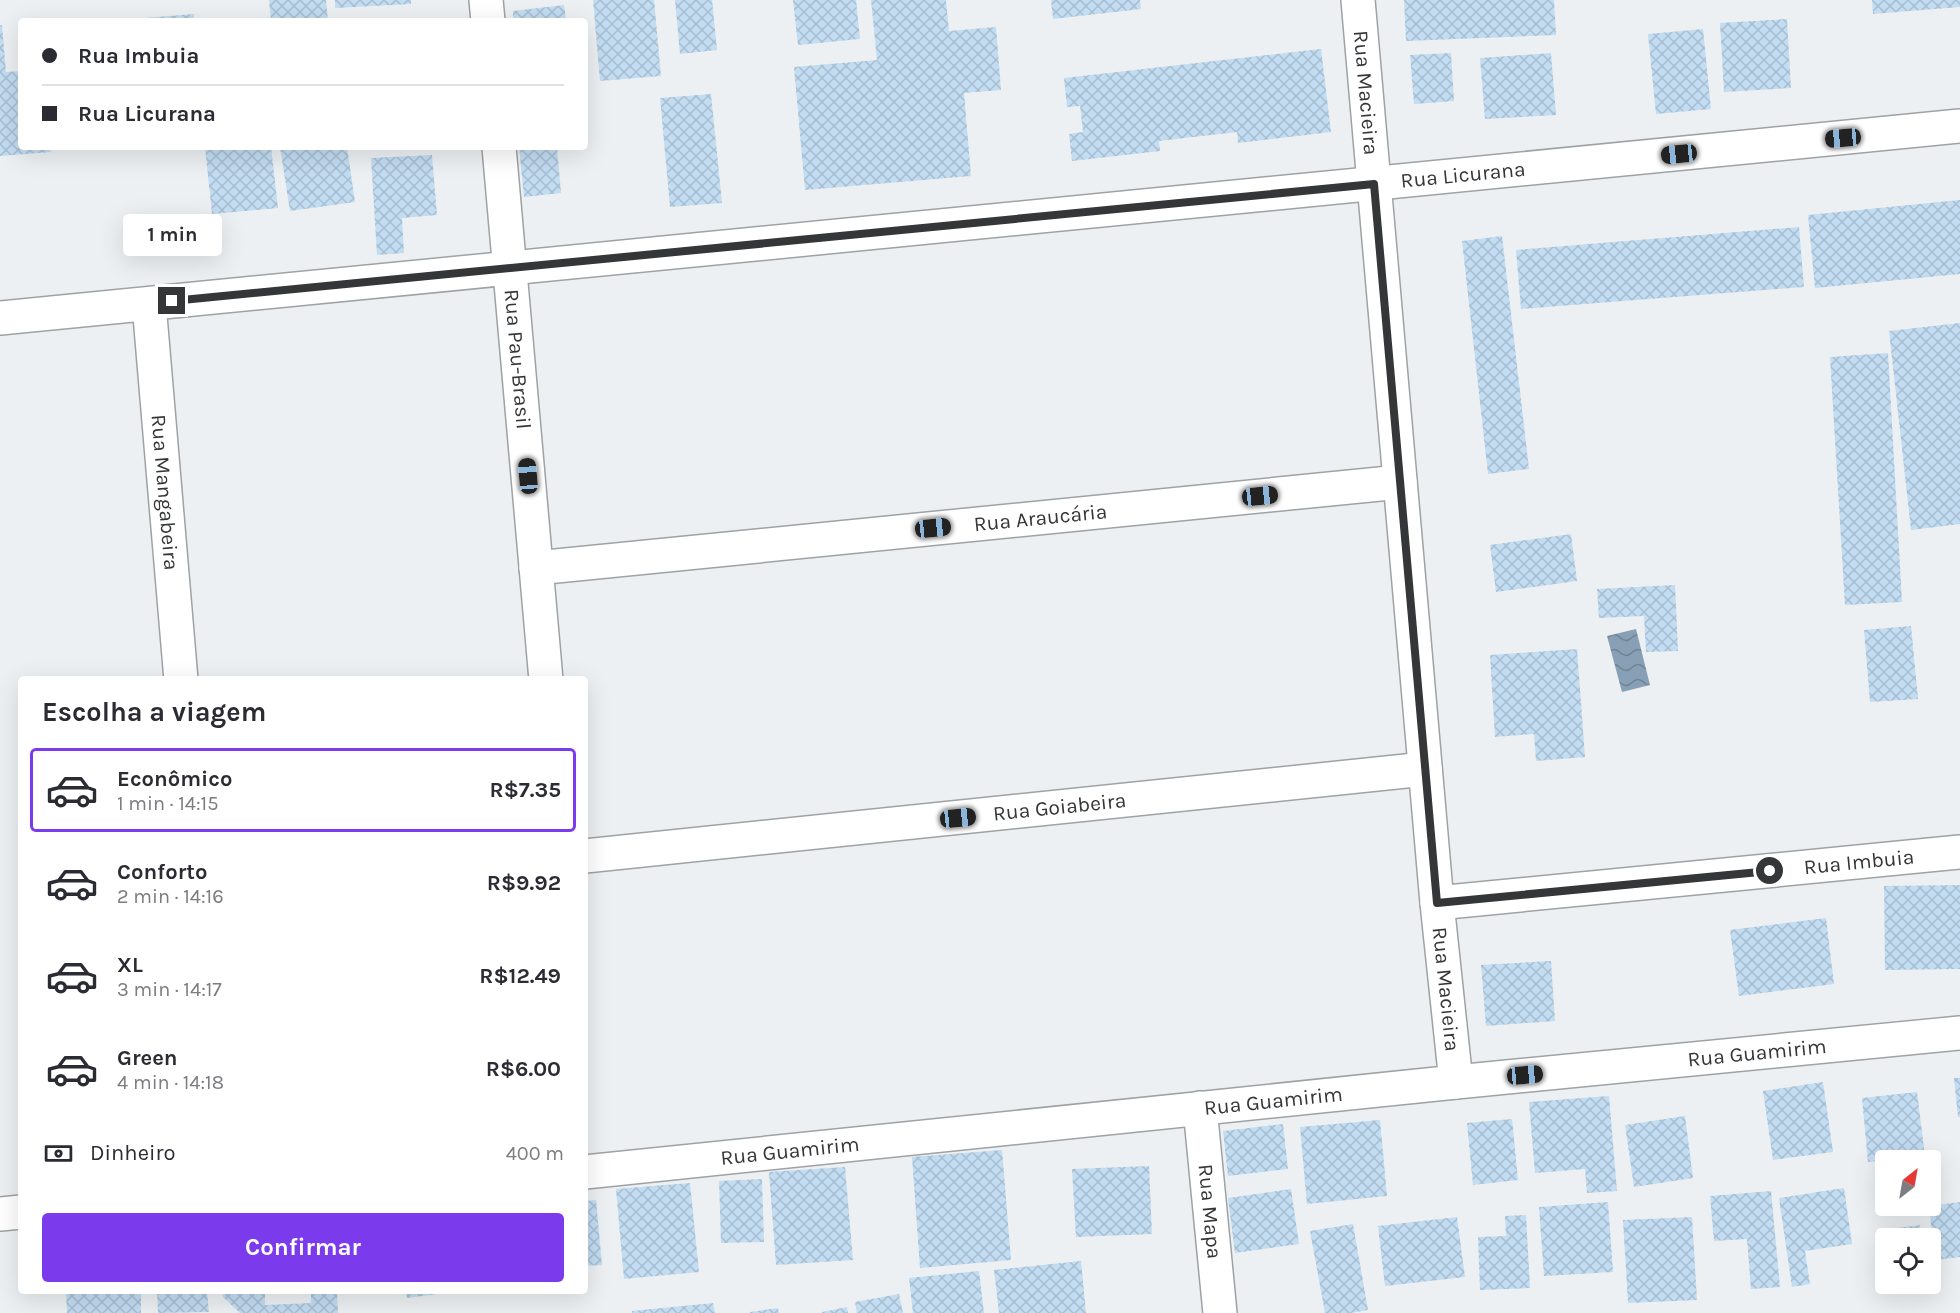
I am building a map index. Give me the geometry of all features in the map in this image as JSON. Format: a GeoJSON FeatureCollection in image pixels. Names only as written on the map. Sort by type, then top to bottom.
{"type":"FeatureCollection","features":[{"type":"Feature","properties":{"kind":"street"},"geometry":{"type":"LineString","coordinates":[[486,0],[488,18]]}},
{"type":"Feature","properties":{"kind":"street","name":"Rua Macieira"},"geometry":{"type":"LineString","coordinates":[[1358,0],[1437,903],[1456,1082]]}},
{"type":"Feature","properties":{"kind":"street","name":"Rua Licurana"},"geometry":{"type":"LineString","coordinates":[[0,318],[1960,126]]}},
{"type":"Feature","properties":{"kind":"street","name":"Rua Pau-Brasil"},"geometry":{"type":"LineString","coordinates":[[499,150],[546,676]]}},
{"type":"Feature","properties":{"kind":"street","name":"Rua Mangabeira"},"geometry":{"type":"LineString","coordinates":[[149,304],[181,676]]}},
{"type":"Feature","properties":{"kind":"street","name":"Rua Araucária"},"geometry":{"type":"LineString","coordinates":[[536,568],[1400,482]]}},
{"type":"Feature","properties":{"kind":"street","name":"Rua Goiabeira"},"geometry":{"type":"LineString","coordinates":[[588,856],[1425,769]]}},
{"type":"Feature","properties":{"kind":"street","name":"Rua Imbuia"},"geometry":{"type":"LineString","coordinates":[[1437,903],[1960,852]]}},
{"type":"Feature","properties":{"kind":"street","name":"Rua Guamirim"},"geometry":{"type":"LineString","coordinates":[[588,1165],[1960,1034]]}},
{"type":"Feature","properties":{"kind":"street","name":"Rua Mapa"},"geometry":{"type":"LineString","coordinates":[[1200,1108],[1220,1313]]}},
{"type":"Feature","properties":{"kind":"street"},"geometry":{"type":"LineString","coordinates":[[0,1214],[18,1212]]}},
{"type":"Feature","properties":{"kind":"water"},"geometry":{"type":"Polygon","coordinates":[[[1636,629],[1650,685],[1622,692],[1607,636],[1636,629]]]}},
{"type":"Feature","properties":{"kind":"building"},"geometry":{"type":"Polygon","coordinates":[[[269,0],[326,0],[328,18],[271,18],[269,0]]]}},
{"type":"Feature","properties":{"kind":"building"},"geometry":{"type":"Polygon","coordinates":[[[335,0],[411,0],[411,4],[335,8],[335,0]]]}},
{"type":"Feature","properties":{"kind":"building"},"geometry":{"type":"Polygon","coordinates":[[[593,0],[654,0],[661,76],[600,81],[593,0]]]}},
{"type":"Feature","properties":{"kind":"building"},"geometry":{"type":"Polygon","coordinates":[[[675,0],[712,0],[717,50],[680,54],[675,0]]]}},
{"type":"Feature","properties":{"kind":"building"},"geometry":{"type":"Polygon","coordinates":[[[793,0],[856,0],[860,39],[798,45],[793,0]]]}},
{"type":"Feature","properties":{"kind":"building"},"geometry":{"type":"Polygon","coordinates":[[[871,0],[946,0],[949,31],[996,27],[1001,90],[964,93],[971,176],[805,190],[794,67],[877,60],[871,0]]]}},
{"type":"Feature","properties":{"kind":"building"},"geometry":{"type":"Polygon","coordinates":[[[1051,0],[1140,0],[1141,9],[1053,19],[1051,0]]]}},
{"type":"Feature","properties":{"kind":"building"},"geometry":{"type":"Polygon","coordinates":[[[1404,0],[1554,0],[1556,35],[1406,41],[1404,0]]]}},
{"type":"Feature","properties":{"kind":"building"},"geometry":{"type":"Polygon","coordinates":[[[1872,0],[1960,0],[1960,7],[1873,14],[1872,0]]]}},
{"type":"Feature","properties":{"kind":"building"},"geometry":{"type":"Polygon","coordinates":[[[564,5],[566,18],[513,18],[513,11],[564,5]]]}},
{"type":"Feature","properties":{"kind":"building"},"geometry":{"type":"Polygon","coordinates":[[[194,14],[194,18],[145,18],[194,14]]]}},
{"type":"Feature","properties":{"kind":"building"},"geometry":{"type":"Polygon","coordinates":[[[1787,19],[1791,88],[1724,92],[1720,23],[1787,19]]]}},
{"type":"Feature","properties":{"kind":"building"},"geometry":{"type":"Polygon","coordinates":[[[0,25],[2,25],[6,72],[18,71],[18,150],[51,150],[51,152],[0,156],[0,25]]]}},
{"type":"Feature","properties":{"kind":"building"},"geometry":{"type":"Polygon","coordinates":[[[1703,29],[1711,109],[1656,114],[1648,34],[1703,29]]]}},
{"type":"Feature","properties":{"kind":"building"},"geometry":{"type":"Polygon","coordinates":[[[1321,49],[1331,132],[1238,143],[1237,132],[1159,141],[1160,151],[1072,161],[1069,134],[1083,132],[1080,106],[1067,107],[1064,78],[1321,49]]]}},
{"type":"Feature","properties":{"kind":"building"},"geometry":{"type":"Polygon","coordinates":[[[1451,53],[1454,101],[1414,104],[1410,55],[1451,53]]]}},
{"type":"Feature","properties":{"kind":"building"},"geometry":{"type":"Polygon","coordinates":[[[1551,53],[1556,115],[1485,119],[1480,58],[1551,53]]]}},
{"type":"Feature","properties":{"kind":"building"},"geometry":{"type":"Polygon","coordinates":[[[711,94],[722,203],[670,207],[660,98],[711,94]]]}},
{"type":"Feature","properties":{"kind":"building"},"geometry":{"type":"Polygon","coordinates":[[[205,150],[271,150],[278,208],[212,214],[205,150]]]}},
{"type":"Feature","properties":{"kind":"building"},"geometry":{"type":"Polygon","coordinates":[[[280,150],[347,150],[355,202],[290,211],[280,150]]]}},
{"type":"Feature","properties":{"kind":"building"},"geometry":{"type":"Polygon","coordinates":[[[519,150],[557,150],[561,193],[524,197],[519,150]]]}},
{"type":"Feature","properties":{"kind":"building"},"geometry":{"type":"Polygon","coordinates":[[[432,155],[437,215],[402,218],[404,253],[377,255],[371,158],[432,155]]]}},
{"type":"Feature","properties":{"kind":"building"},"geometry":{"type":"Polygon","coordinates":[[[1960,200],[1960,274],[1815,288],[1808,215],[1960,200]]]}},
{"type":"Feature","properties":{"kind":"building"},"geometry":{"type":"Polygon","coordinates":[[[1799,227],[1804,287],[1521,309],[1516,250],[1799,227]]]}},
{"type":"Feature","properties":{"kind":"building"},"geometry":{"type":"Polygon","coordinates":[[[1502,236],[1529,469],[1488,474],[1462,241],[1502,236]]]}},
{"type":"Feature","properties":{"kind":"building"},"geometry":{"type":"Polygon","coordinates":[[[1960,323],[1960,524],[1911,530],[1889,331],[1960,323]]]}},
{"type":"Feature","properties":{"kind":"building"},"geometry":{"type":"Polygon","coordinates":[[[1888,353],[1902,602],[1845,605],[1830,357],[1888,353]]]}},
{"type":"Feature","properties":{"kind":"building"},"geometry":{"type":"Polygon","coordinates":[[[1571,534],[1577,581],[1496,592],[1490,545],[1571,534]]]}},
{"type":"Feature","properties":{"kind":"building"},"geometry":{"type":"Polygon","coordinates":[[[1675,585],[1678,651],[1646,652],[1644,616],[1599,618],[1597,589],[1675,585]]]}},
{"type":"Feature","properties":{"kind":"building"},"geometry":{"type":"Polygon","coordinates":[[[1911,626],[1918,699],[1870,702],[1864,630],[1911,626]]]}},
{"type":"Feature","properties":{"kind":"building"},"geometry":{"type":"Polygon","coordinates":[[[1577,649],[1585,757],[1536,761],[1534,734],[1495,737],[1490,655],[1577,649]]]}},
{"type":"Feature","properties":{"kind":"building"},"geometry":{"type":"Polygon","coordinates":[[[1960,885],[1960,969],[1885,970],[1884,886],[1960,885]]]}},
{"type":"Feature","properties":{"kind":"building"},"geometry":{"type":"Polygon","coordinates":[[[1826,918],[1834,984],[1739,996],[1730,930],[1826,918]]]}},
{"type":"Feature","properties":{"kind":"building"},"geometry":{"type":"Polygon","coordinates":[[[1551,961],[1555,1021],[1486,1026],[1481,965],[1551,961]]]}},
{"type":"Feature","properties":{"kind":"building"},"geometry":{"type":"Polygon","coordinates":[[[1954,1078],[1960,1078],[1960,1117],[1958,1117],[1954,1078]]]}},
{"type":"Feature","properties":{"kind":"building"},"geometry":{"type":"Polygon","coordinates":[[[1823,1082],[1833,1152],[1773,1160],[1763,1091],[1823,1082]]]}},
{"type":"Feature","properties":{"kind":"building"},"geometry":{"type":"Polygon","coordinates":[[[1917,1092],[1924,1150],[1875,1150],[1875,1161],[1868,1162],[1862,1098],[1917,1092]]]}},
{"type":"Feature","properties":{"kind":"building"},"geometry":{"type":"Polygon","coordinates":[[[1609,1096],[1617,1191],[1587,1193],[1585,1169],[1535,1173],[1529,1102],[1609,1096]]]}},
{"type":"Feature","properties":{"kind":"building"},"geometry":{"type":"Polygon","coordinates":[[[1685,1116],[1693,1178],[1634,1187],[1625,1125],[1685,1116]]]}},
{"type":"Feature","properties":{"kind":"building"},"geometry":{"type":"Polygon","coordinates":[[[1512,1119],[1518,1180],[1473,1185],[1467,1123],[1512,1119]]]}},
{"type":"Feature","properties":{"kind":"building"},"geometry":{"type":"Polygon","coordinates":[[[1380,1120],[1387,1196],[1307,1204],[1300,1127],[1380,1120]]]}},
{"type":"Feature","properties":{"kind":"building"},"geometry":{"type":"Polygon","coordinates":[[[1283,1124],[1288,1169],[1228,1176],[1223,1131],[1283,1124]]]}},
{"type":"Feature","properties":{"kind":"building"},"geometry":{"type":"Polygon","coordinates":[[[1002,1150],[1011,1260],[920,1268],[912,1157],[1002,1150]]]}},
{"type":"Feature","properties":{"kind":"building"},"geometry":{"type":"Polygon","coordinates":[[[1149,1166],[1152,1234],[1076,1237],[1072,1169],[1149,1166]]]}},
{"type":"Feature","properties":{"kind":"building"},"geometry":{"type":"Polygon","coordinates":[[[845,1167],[853,1260],[776,1265],[769,1172],[845,1167]]]}},
{"type":"Feature","properties":{"kind":"building"},"geometry":{"type":"Polygon","coordinates":[[[762,1179],[764,1242],[721,1243],[719,1181],[762,1179]]]}},
{"type":"Feature","properties":{"kind":"building"},"geometry":{"type":"Polygon","coordinates":[[[690,1183],[699,1272],[624,1279],[616,1189],[690,1183]]]}},
{"type":"Feature","properties":{"kind":"building"},"geometry":{"type":"Polygon","coordinates":[[[1844,1188],[1852,1244],[1805,1251],[1810,1284],[1792,1287],[1779,1198],[1844,1188]]]}},
{"type":"Feature","properties":{"kind":"building"},"geometry":{"type":"Polygon","coordinates":[[[1291,1189],[1299,1244],[1235,1253],[1228,1198],[1291,1189]]]}},
{"type":"Feature","properties":{"kind":"building"},"geometry":{"type":"Polygon","coordinates":[[[1771,1191],[1780,1287],[1751,1289],[1747,1239],[1714,1241],[1710,1196],[1771,1191]]]}},
{"type":"Feature","properties":{"kind":"building"},"geometry":{"type":"Polygon","coordinates":[[[596,1200],[602,1265],[588,1266],[588,1201],[596,1200]]]}},
{"type":"Feature","properties":{"kind":"building"},"geometry":{"type":"Polygon","coordinates":[[[1608,1202],[1613,1272],[1544,1276],[1539,1207],[1608,1202]]]}},
{"type":"Feature","properties":{"kind":"building"},"geometry":{"type":"Polygon","coordinates":[[[1960,1202],[1960,1257],[1941,1259],[1941,1228],[1931,1228],[1930,1216],[1941,1216],[1941,1204],[1960,1202]]]}},
{"type":"Feature","properties":{"kind":"building"},"geometry":{"type":"Polygon","coordinates":[[[1526,1215],[1530,1288],[1480,1290],[1478,1237],[1506,1236],[1505,1216],[1526,1215]]]}},
{"type":"Feature","properties":{"kind":"building"},"geometry":{"type":"Polygon","coordinates":[[[1457,1217],[1465,1277],[1385,1286],[1378,1226],[1457,1217]]]}},
{"type":"Feature","properties":{"kind":"building"},"geometry":{"type":"Polygon","coordinates":[[[1692,1217],[1697,1300],[1628,1303],[1623,1220],[1692,1217]]]}},
{"type":"Feature","properties":{"kind":"building"},"geometry":{"type":"Polygon","coordinates":[[[1353,1224],[1368,1310],[1351,1313],[1325,1313],[1310,1231],[1353,1224]]]}},
{"type":"Feature","properties":{"kind":"building"},"geometry":{"type":"Polygon","coordinates":[[[1920,1225],[1920,1228],[1898,1228],[1920,1225]]]}},
{"type":"Feature","properties":{"kind":"building"},"geometry":{"type":"Polygon","coordinates":[[[1081,1261],[1086,1313],[999,1313],[994,1270],[1081,1261]]]}},
{"type":"Feature","properties":{"kind":"building"},"geometry":{"type":"Polygon","coordinates":[[[979,1271],[984,1313],[913,1313],[909,1278],[979,1271]]]}},
{"type":"Feature","properties":{"kind":"building"},"geometry":{"type":"Polygon","coordinates":[[[66,1294],[141,1294],[141,1313],[67,1313],[66,1294]]]}},
{"type":"Feature","properties":{"kind":"building"},"geometry":{"type":"Polygon","coordinates":[[[157,1294],[207,1294],[209,1312],[158,1313],[157,1294]]]}},
{"type":"Feature","properties":{"kind":"building"},"geometry":{"type":"Polygon","coordinates":[[[222,1294],[265,1294],[265,1305],[311,1303],[311,1294],[337,1294],[338,1313],[240,1313],[222,1294]]]}},
{"type":"Feature","properties":{"kind":"building"},"geometry":{"type":"Polygon","coordinates":[[[406,1294],[437,1294],[407,1298],[406,1294]]]}},
{"type":"Feature","properties":{"kind":"building"},"geometry":{"type":"Polygon","coordinates":[[[899,1294],[903,1313],[857,1313],[855,1302],[899,1294]]]}},
{"type":"Feature","properties":{"kind":"building"},"geometry":{"type":"Polygon","coordinates":[[[713,1303],[715,1313],[632,1313],[632,1311],[713,1303]]]}},
{"type":"Feature","properties":{"kind":"building"},"geometry":{"type":"Polygon","coordinates":[[[847,1307],[848,1313],[822,1313],[822,1312],[847,1307]]]}},
{"type":"Feature","properties":{"kind":"building"},"geometry":{"type":"Polygon","coordinates":[[[778,1308],[779,1313],[750,1313],[750,1312],[778,1308]]]}},
{"type":"Feature","properties":{"kind":"route"},"geometry":{"type":"LineString","coordinates":[[172,301],[1374,184],[1437,903],[1770,871]]}}]}
